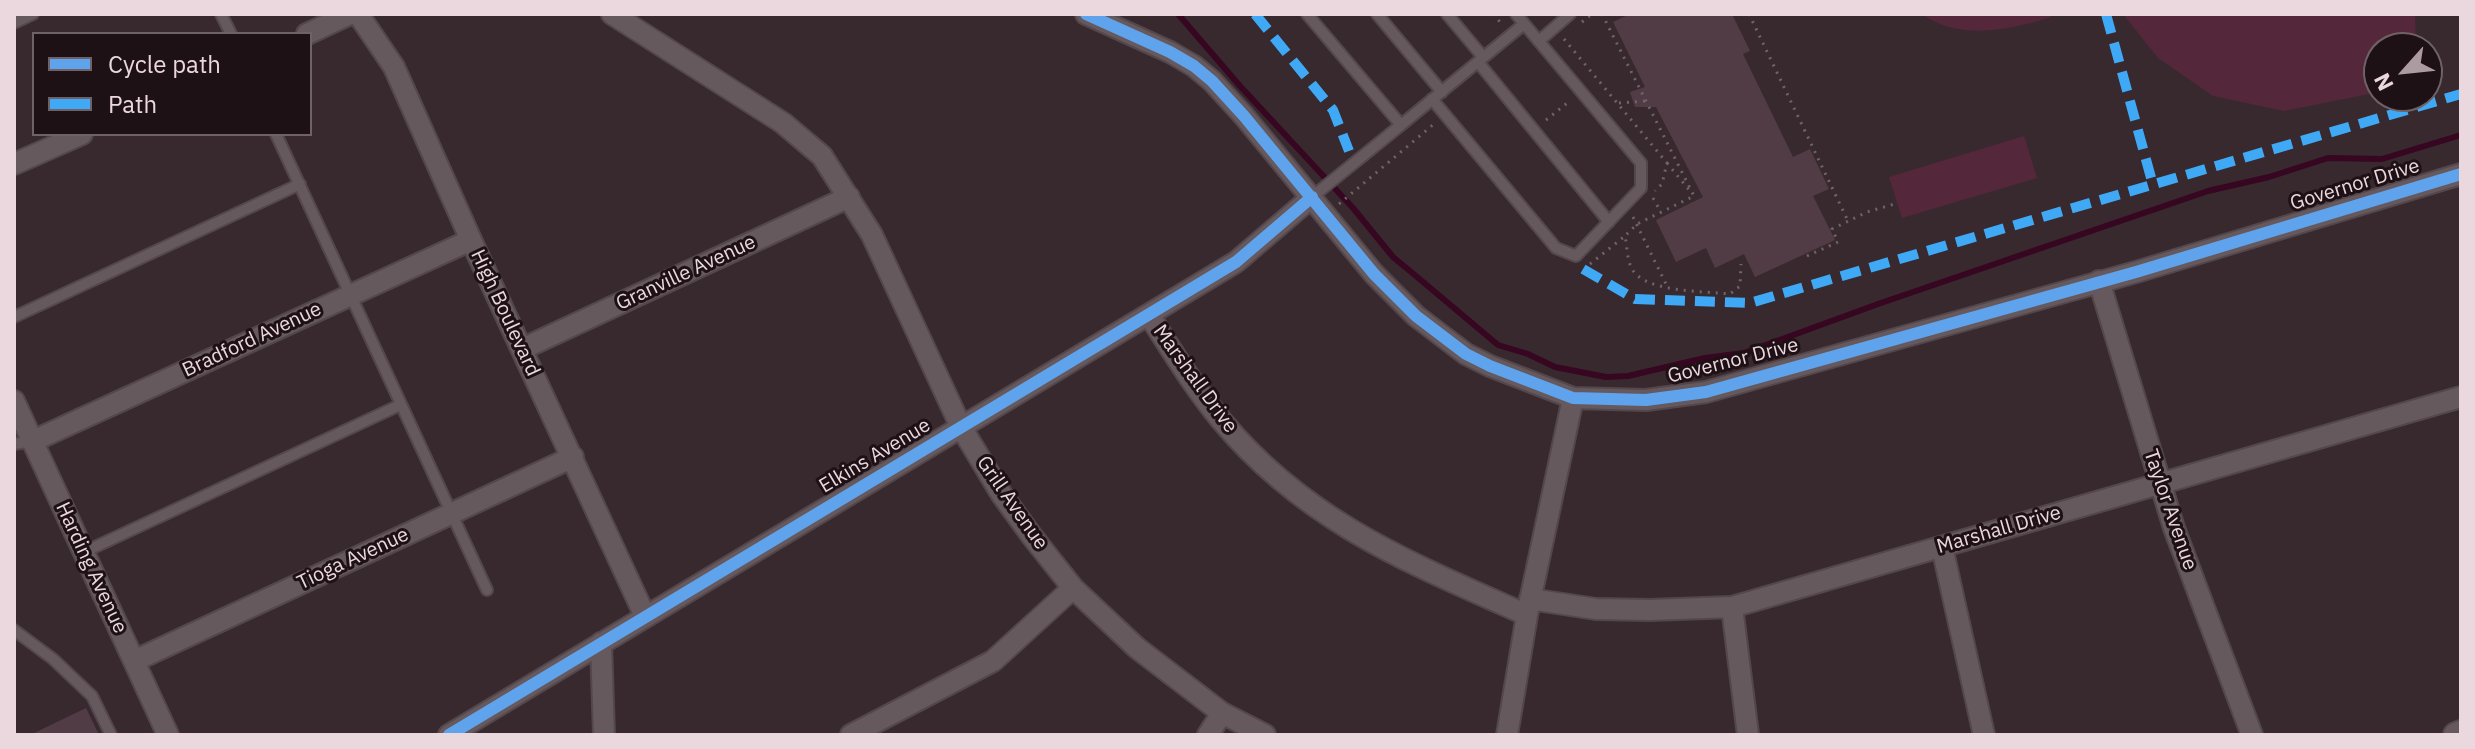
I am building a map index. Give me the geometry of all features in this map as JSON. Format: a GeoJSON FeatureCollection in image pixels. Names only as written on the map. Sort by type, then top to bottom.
{"type":"FeatureCollection","features":[{"type":"Feature","properties":{"kind":"street"},"geometry":{"type":"LineString","coordinates":[[311,32],[350,14]]}},
{"type":"Feature","properties":{"kind":"street","name":"High Boulevard"},"geometry":{"type":"LineString","coordinates":[[358,14],[394,67],[645,616]]}},
{"type":"Feature","properties":{"kind":"street","name":"Grill Avenue"},"geometry":{"type":"LineString","coordinates":[[612,14],[803,138],[822,156],[872,235],[961,427],[1002,495],[1073,588],[1137,648],[1222,713],[1265,735]]}},
{"type":"Feature","properties":{"kind":"street","name":"Governor Drive"},"geometry":{"type":"LineString","coordinates":[[1086,14],[1194,66],[1212,81],[1374,274],[1438,335],[1490,366],[1573,398],[1646,400],[1706,392],[2461,174]]}},
{"type":"Feature","properties":{"kind":"street"},"geometry":{"type":"LineString","coordinates":[[14,164],[77,136]]}},
{"type":"Feature","properties":{"kind":"street","name":"Granville Avenue"},"geometry":{"type":"LineString","coordinates":[[522,349],[849,197]]}},
{"type":"Feature","properties":{"kind":"street","name":"Elkins Avenue"},"geometry":{"type":"LineString","coordinates":[[449,735],[1236,262],[1312,197]]}},
{"type":"Feature","properties":{"kind":"street","name":"Bradford Avenue"},"geometry":{"type":"LineString","coordinates":[[23,443],[471,240]]}},
{"type":"Feature","properties":{"kind":"street","name":"Taylor Avenue"},"geometry":{"type":"LineString","coordinates":[[2099,281],[2174,528],[2252,735]]}},
{"type":"Feature","properties":{"kind":"street","name":"Marshall Drive"},"geometry":{"type":"LineString","coordinates":[[1149,315],[1194,386],[1222,421],[1249,451],[1307,502],[1345,528],[1400,558],[1529,607],[1650,610],[1732,607],[2461,397]]}},
{"type":"Feature","properties":{"kind":"street"},"geometry":{"type":"LineString","coordinates":[[1507,735],[1529,607],[1573,398]]}},
{"type":"Feature","properties":{"kind":"street","name":"Harding Avenue"},"geometry":{"type":"LineString","coordinates":[[14,401],[23,443],[84,552],[168,735]]}},
{"type":"Feature","properties":{"kind":"street","name":"Tioga Avenue"},"geometry":{"type":"LineString","coordinates":[[134,661],[573,457]]}},
{"type":"Feature","properties":{"kind":"street"},"geometry":{"type":"LineString","coordinates":[[1942,547],[1984,735]]}},
{"type":"Feature","properties":{"kind":"street"},"geometry":{"type":"LineString","coordinates":[[851,735],[993,661],[1073,588]]}},
{"type":"Feature","properties":{"kind":"street"},"geometry":{"type":"LineString","coordinates":[[1732,607],[1748,735]]}},
{"type":"Feature","properties":{"kind":"street"},"geometry":{"type":"LineString","coordinates":[[601,643],[604,735]]}},
{"type":"Feature","properties":{"kind":"street"},"geometry":{"type":"LineString","coordinates":[[1208,735],[1222,713]]}},
{"type":"Feature","properties":{"kind":"lane"},"geometry":{"type":"LineString","coordinates":[[14,23],[33,14]]}},
{"type":"Feature","properties":{"kind":"lane"},"geometry":{"type":"LineString","coordinates":[[221,14],[230,32]]}},
{"type":"Feature","properties":{"kind":"lane"},"geometry":{"type":"LineString","coordinates":[[1307,14],[1401,125]]}},
{"type":"Feature","properties":{"kind":"lane"},"geometry":{"type":"LineString","coordinates":[[1377,14],[1556,248],[1576,256],[1641,188],[1641,163],[1516,14]]}},
{"type":"Feature","properties":{"kind":"lane"},"geometry":{"type":"LineString","coordinates":[[1447,14],[1609,222]]}},
{"type":"Feature","properties":{"kind":"lane"},"geometry":{"type":"LineString","coordinates":[[1539,41],[1570,14]]}},
{"type":"Feature","properties":{"kind":"lane"},"geometry":{"type":"LineString","coordinates":[[1312,197],[1524,24]]}},
{"type":"Feature","properties":{"kind":"lane"},"geometry":{"type":"LineString","coordinates":[[277,136],[487,590]]}},
{"type":"Feature","properties":{"kind":"lane"},"geometry":{"type":"LineString","coordinates":[[14,317],[300,184]]}},
{"type":"Feature","properties":{"kind":"lane"},"geometry":{"type":"LineString","coordinates":[[84,552],[400,405]]}},
{"type":"Feature","properties":{"kind":"lane"},"geometry":{"type":"LineString","coordinates":[[14,630],[53,659],[92,696],[111,735]]}},
{"type":"Feature","properties":{"kind":"path"},"geometry":{"type":"LineString","coordinates":[[1602,14],[1694,196]]}},
{"type":"Feature","properties":{"kind":"path"},"geometry":{"type":"LineString","coordinates":[[1749,14],[1848,221]]}},
{"type":"Feature","properties":{"kind":"path"},"geometry":{"type":"LineString","coordinates":[[1326,215],[1436,123]]}},
{"type":"Feature","properties":{"kind":"path"},"geometry":{"type":"LineString","coordinates":[[1667,163],[1694,196]]}},
{"type":"Feature","properties":{"kind":"path"},"geometry":{"type":"LineString","coordinates":[[1583,269],[1637,224],[1694,196]]}},
{"type":"Feature","properties":{"kind":"path"},"geometry":{"type":"LineString","coordinates":[[1807,256],[1838,242],[1832,229],[1898,203]]}},
{"type":"Feature","properties":{"kind":"path"},"geometry":{"type":"LineString","coordinates":[[1637,224],[1668,288]]}},
{"type":"Feature","properties":{"kind":"path"},"geometry":{"type":"LineString","coordinates":[[1625,236],[1631,269],[1644,282],[1668,288],[1730,294],[1740,286],[1741,264]]}},
{"type":"Feature","properties":{"kind":"shaded area"},"geometry":{"type":"Polygon","coordinates":[[[1922,14],[2050,14],[2051,17],[2002,29],[1968,30],[1952,28],[1922,14]]]}},
{"type":"Feature","properties":{"kind":"shaded area"},"geometry":{"type":"Polygon","coordinates":[[[2123,14],[2415,14],[2416,32],[2363,32],[2363,95],[2284,111],[2213,96],[2158,58],[2123,14]]]}},
{"type":"Feature","properties":{"kind":"shaded area"},"geometry":{"type":"Polygon","coordinates":[[[2024,136],[2037,178],[1902,218],[1889,177],[2024,136]]]}},
{"type":"Feature","properties":{"kind":"building"},"geometry":{"type":"Polygon","coordinates":[[[1630,14],[1732,14],[1750,51],[1743,54],[1793,157],[1810,149],[1829,189],[1813,196],[1835,240],[1755,277],[1744,254],[1715,268],[1706,248],[1676,262],[1656,220],[1703,197],[1656,107],[1635,107],[1630,92],[1645,87],[1613,22],[1630,14]]]}},
{"type":"Feature","properties":{"kind":"building"},"geometry":{"type":"Polygon","coordinates":[[[86,708],[99,735],[30,735],[86,708]]]}},
{"type":"Feature","properties":{"kind":"waterway"},"geometry":{"type":"LineString","coordinates":[[1178,14],[1353,208],[1393,257],[1498,345],[1528,354],[1555,367],[1606,377],[1628,376],[1705,358],[1744,353],[2208,191],[2269,177],[2328,158],[2382,159],[2461,135]]}},
{"type":"Feature","properties":{"kind":"marked path"},"geometry":{"type":"LineString","coordinates":[[1255,14],[1333,110],[1349,151]]}},
{"type":"Feature","properties":{"kind":"marked path"},"geometry":{"type":"LineString","coordinates":[[2106,14],[2153,185]]}},
{"type":"Feature","properties":{"kind":"marked path"},"geometry":{"type":"LineString","coordinates":[[1583,269],[1635,299],[1750,303],[2461,94]]}},
{"type":"Feature","properties":{"kind":"cycle path"},"geometry":{"type":"LineString","coordinates":[[1086,14],[1170,52],[1212,81],[1374,274],[1416,316],[1466,354],[1573,398],[1646,400],[1706,392],[2136,272],[2461,174]]}},
{"type":"Feature","properties":{"kind":"cycle path"},"geometry":{"type":"LineString","coordinates":[[449,735],[1236,262],[1312,197]]}}]}
